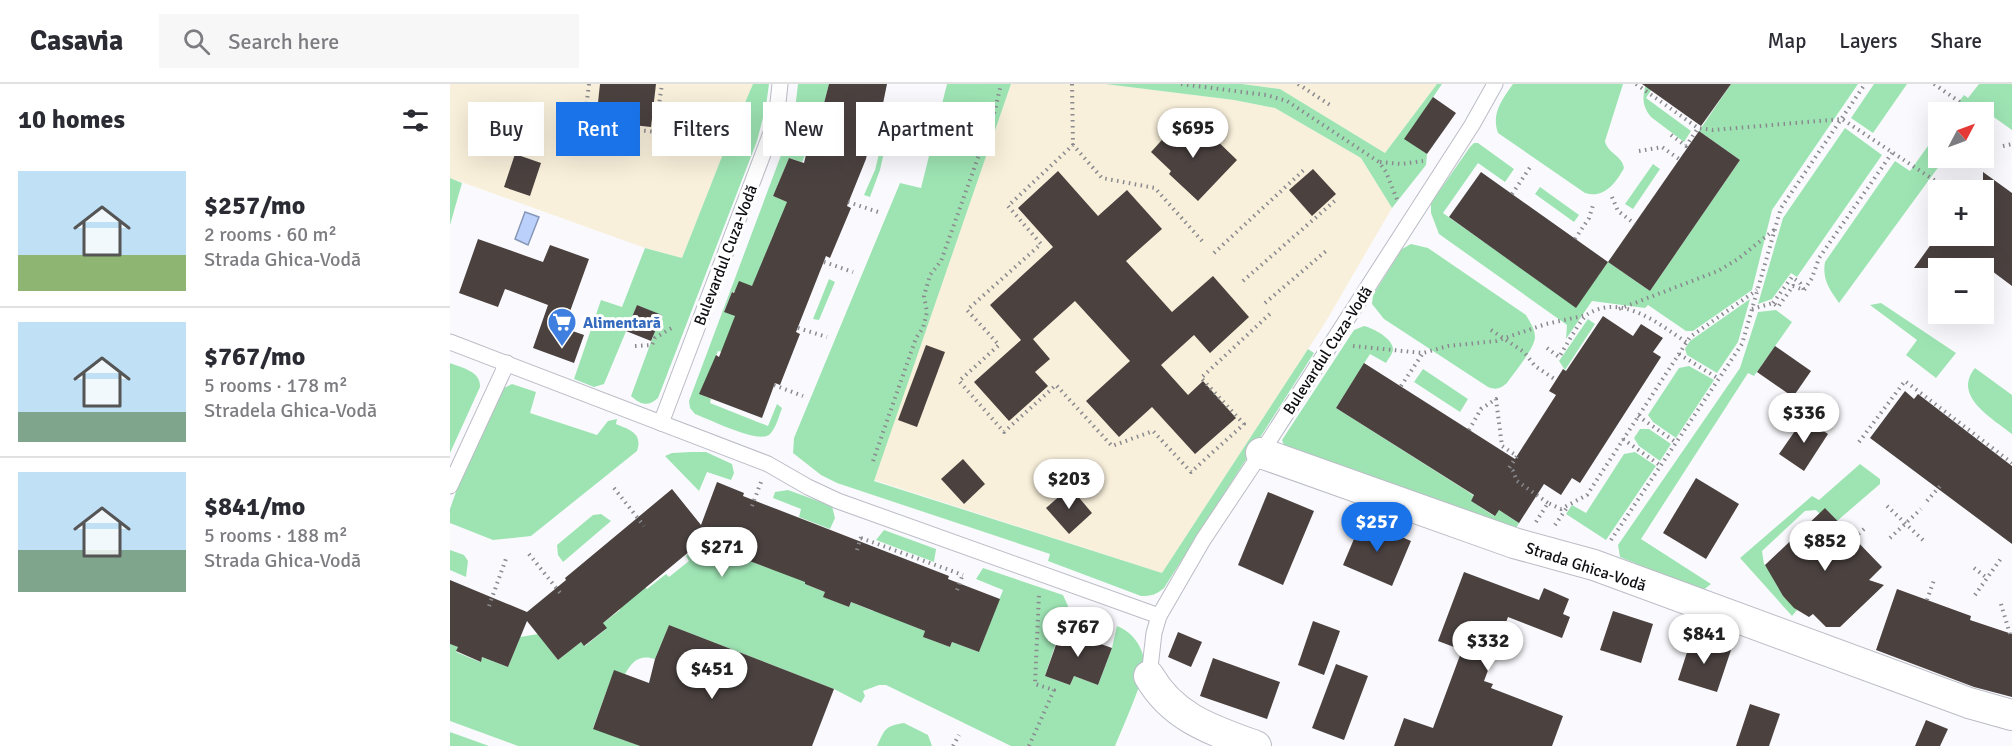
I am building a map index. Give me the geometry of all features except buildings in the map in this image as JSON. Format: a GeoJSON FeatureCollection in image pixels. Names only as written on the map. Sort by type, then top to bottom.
{"type":"FeatureCollection","features":[{"type":"Feature","properties":{"kind":"street","name":"Strada Ghica-Vodă"},"geometry":{"type":"LineString","coordinates":[[1261,453],[1522,545],[1594,565],[1969,703],[2012,715]]}},
{"type":"Feature","properties":{"kind":"street"},"geometry":{"type":"LineString","coordinates":[[1149,676],[1167,702],[1185,715],[1214,730],[1256,746]]}},
{"type":"Feature","properties":{"kind":"lane","name":"Bulevardul Cuza-Vodă"},"geometry":{"type":"LineString","coordinates":[[661,423],[771,133],[777,112],[780,84]]}},
{"type":"Feature","properties":{"kind":"lane","name":"Bulevardul Cuza-Vodă"},"geometry":{"type":"LineString","coordinates":[[1149,676],[1154,633],[1160,616],[1203,540],[1472,125],[1495,84]]}},
{"type":"Feature","properties":{"kind":"lane"},"geometry":{"type":"LineString","coordinates":[[450,342],[775,466],[808,487],[838,501],[1160,616]]}},
{"type":"Feature","properties":{"kind":"lane"},"geometry":{"type":"LineString","coordinates":[[450,486],[507,363]]}},
{"type":"Feature","properties":{"kind":"path"},"geometry":{"type":"LineString","coordinates":[[589,84],[585,117],[591,124],[655,132],[662,84]]}},
{"type":"Feature","properties":{"kind":"path"},"geometry":{"type":"LineString","coordinates":[[873,461],[916,338],[923,328],[927,312],[924,296],[930,275],[941,261],[995,110],[1002,84]]}},
{"type":"Feature","properties":{"kind":"path"},"geometry":{"type":"LineString","coordinates":[[1072,84],[1073,145],[1102,178],[1155,188],[1202,241]]}},
{"type":"Feature","properties":{"kind":"path"},"geometry":{"type":"LineString","coordinates":[[1180,84],[1281,99],[1379,162],[1386,172],[1401,210]]}},
{"type":"Feature","properties":{"kind":"path"},"geometry":{"type":"LineString","coordinates":[[1298,84],[1333,107]]}},
{"type":"Feature","properties":{"kind":"path"},"geometry":{"type":"LineString","coordinates":[[1636,84],[1698,128],[1713,130],[1842,119],[1934,180]]}},
{"type":"Feature","properties":{"kind":"path"},"geometry":{"type":"LineString","coordinates":[[1594,565],[1742,344],[1781,208],[1865,84]]}},
{"type":"Feature","properties":{"kind":"path"},"geometry":{"type":"LineString","coordinates":[[1934,84],[1960,102]]}},
{"type":"Feature","properties":{"kind":"path"},"geometry":{"type":"LineString","coordinates":[[1942,89],[1946,84]]}},
{"type":"Feature","properties":{"kind":"path"},"geometry":{"type":"LineString","coordinates":[[1671,135],[1686,146],[1698,128]]}},
{"type":"Feature","properties":{"kind":"path"},"geometry":{"type":"LineString","coordinates":[[2002,146],[2012,144]]}},
{"type":"Feature","properties":{"kind":"path"},"geometry":{"type":"LineString","coordinates":[[1073,145],[1008,206],[1041,244],[967,310],[999,345],[959,381],[1004,432],[1056,384],[1112,446],[1153,431],[1191,472],[1244,424],[1201,378],[1273,311]]}},
{"type":"Feature","properties":{"kind":"path"},"geometry":{"type":"LineString","coordinates":[[1639,151],[1662,147],[1679,159]]}},
{"type":"Feature","properties":{"kind":"path"},"geometry":{"type":"LineString","coordinates":[[1804,290],[1812,278],[1819,258],[1892,153]]}},
{"type":"Feature","properties":{"kind":"path"},"geometry":{"type":"LineString","coordinates":[[1379,162],[1415,163],[1433,158]]}},
{"type":"Feature","properties":{"kind":"path"},"geometry":{"type":"LineString","coordinates":[[1512,194],[1531,166]]}},
{"type":"Feature","properties":{"kind":"path"},"geometry":{"type":"LineString","coordinates":[[1214,253],[1306,168]]}},
{"type":"Feature","properties":{"kind":"path"},"geometry":{"type":"LineString","coordinates":[[1612,197],[1618,211],[1635,224]]}},
{"type":"Feature","properties":{"kind":"path"},"geometry":{"type":"LineString","coordinates":[[1243,281],[1337,199]]}},
{"type":"Feature","properties":{"kind":"path"},"geometry":{"type":"LineString","coordinates":[[848,202],[878,212]]}},
{"type":"Feature","properties":{"kind":"path"},"geometry":{"type":"LineString","coordinates":[[1575,239],[1589,218],[1594,202]]}},
{"type":"Feature","properties":{"kind":"path"},"geometry":{"type":"LineString","coordinates":[[1618,309],[1718,272],[1776,228]]}},
{"type":"Feature","properties":{"kind":"path"},"geometry":{"type":"LineString","coordinates":[[1265,303],[1326,250]]}},
{"type":"Feature","properties":{"kind":"path"},"geometry":{"type":"LineString","coordinates":[[824,262],[853,272]]}},
{"type":"Feature","properties":{"kind":"path"},"geometry":{"type":"LineString","coordinates":[[1752,309],[1773,303],[1792,278],[1800,283],[1804,290]]}},
{"type":"Feature","properties":{"kind":"path"},"geometry":{"type":"LineString","coordinates":[[1773,303],[1778,307],[1793,286],[1804,290]]}},
{"type":"Feature","properties":{"kind":"path"},"geometry":{"type":"LineString","coordinates":[[1469,430],[1481,409],[1496,399],[1502,446],[1517,456],[1509,468],[1513,471],[1517,481],[1561,509],[1587,495],[1690,337],[1758,289]]}},
{"type":"Feature","properties":{"kind":"path"},"geometry":{"type":"LineString","coordinates":[[1330,343],[1423,353],[1448,346],[1496,341],[1546,324],[1587,315],[1609,307],[1641,313],[1686,342]]}},
{"type":"Feature","properties":{"kind":"path"},"geometry":{"type":"LineString","coordinates":[[1547,348],[1559,357],[1587,315]]}},
{"type":"Feature","properties":{"kind":"path"},"geometry":{"type":"LineString","coordinates":[[798,327],[827,337]]}},
{"type":"Feature","properties":{"kind":"path"},"geometry":{"type":"LineString","coordinates":[[1491,330],[1524,352],[1535,366],[1556,380]]}},
{"type":"Feature","properties":{"kind":"path"},"geometry":{"type":"LineString","coordinates":[[635,346],[652,345],[655,338]]}},
{"type":"Feature","properties":{"kind":"path"},"geometry":{"type":"LineString","coordinates":[[1401,386],[1423,353]]}},
{"type":"Feature","properties":{"kind":"path"},"geometry":{"type":"LineString","coordinates":[[1679,354],[1719,379]]}},
{"type":"Feature","properties":{"kind":"path"},"geometry":{"type":"LineString","coordinates":[[1860,442],[1905,381],[2012,463]]}},
{"type":"Feature","properties":{"kind":"path"},"geometry":{"type":"LineString","coordinates":[[774,385],[803,396]]}},
{"type":"Feature","properties":{"kind":"path"},"geometry":{"type":"LineString","coordinates":[[1638,416],[1677,443]]}},
{"type":"Feature","properties":{"kind":"path"},"geometry":{"type":"LineString","coordinates":[[1623,439],[1661,466]]}},
{"type":"Feature","properties":{"kind":"path"},"geometry":{"type":"LineString","coordinates":[[1927,501],[1941,485]]}},
{"type":"Feature","properties":{"kind":"path"},"geometry":{"type":"LineString","coordinates":[[614,488],[644,526]]}},
{"type":"Feature","properties":{"kind":"path"},"geometry":{"type":"LineString","coordinates":[[1522,545],[1548,502]]}},
{"type":"Feature","properties":{"kind":"path"},"geometry":{"type":"LineString","coordinates":[[1887,506],[1925,542]]}},
{"type":"Feature","properties":{"kind":"path"},"geometry":{"type":"LineString","coordinates":[[1890,538],[1921,509]]}},
{"type":"Feature","properties":{"kind":"path"},"geometry":{"type":"LineString","coordinates":[[1854,538],[1865,528]]}},
{"type":"Feature","properties":{"kind":"path"},"geometry":{"type":"LineString","coordinates":[[861,538],[963,575]]}},
{"type":"Feature","properties":{"kind":"path"},"geometry":{"type":"LineString","coordinates":[[529,554],[561,594]]}},
{"type":"Feature","properties":{"kind":"path"},"geometry":{"type":"LineString","coordinates":[[489,606],[507,556]]}},
{"type":"Feature","properties":{"kind":"path"},"geometry":{"type":"LineString","coordinates":[[1975,595],[2002,557]]}},
{"type":"Feature","properties":{"kind":"path"},"geometry":{"type":"LineString","coordinates":[[1974,568],[1987,578]]}},
{"type":"Feature","properties":{"kind":"path"},"geometry":{"type":"LineString","coordinates":[[1927,600],[1934,580]]}},
{"type":"Feature","properties":{"kind":"path"},"geometry":{"type":"LineString","coordinates":[[1029,746],[1054,690],[1035,684],[1040,583]]}},
{"type":"Feature","properties":{"kind":"path"},"geometry":{"type":"LineString","coordinates":[[2001,604],[2010,634]]}},
{"type":"Feature","properties":{"kind":"path"},"geometry":{"type":"LineString","coordinates":[[953,746],[959,735]]}},
{"type":"Feature","properties":{"kind":"shaded area"},"geometry":{"type":"Polygon","coordinates":[[[450,84],[753,84],[745,102],[652,102],[652,156],[722,156],[682,258],[645,248],[450,178],[450,84]]]}},
{"type":"Feature","properties":{"kind":"shaded area"},"geometry":{"type":"Polygon","coordinates":[[[1011,84],[1105,84],[1234,100],[1275,108],[1361,158],[1392,208],[1325,323],[1162,573],[874,480],[986,156],[995,156],[995,130],[1011,84]]]}},
{"type":"Feature","properties":{"kind":"shaded area"},"geometry":{"type":"Polygon","coordinates":[[[1242,84],[1437,84],[1385,153],[1280,89],[1242,84]]]}},
{"type":"Feature","properties":{"kind":"green space"},"geometry":{"type":"Polygon","coordinates":[[[753,84],[769,84],[767,102],[763,102],[763,118],[757,141],[658,398],[651,403],[644,404],[631,396],[661,315],[637,305],[604,384],[594,387],[574,379],[601,300],[622,307],[645,248],[682,258],[722,156],[751,156],[751,102],[745,102],[753,84]]]}},
{"type":"Feature","properties":{"kind":"green space"},"geometry":{"type":"Polygon","coordinates":[[[798,84],[829,84],[824,102],[796,102],[798,84]]]}},
{"type":"Feature","properties":{"kind":"green space"},"geometry":{"type":"Polygon","coordinates":[[[947,84],[1011,84],[995,130],[995,102],[942,102],[947,84]]]}},
{"type":"Feature","properties":{"kind":"green space"},"geometry":{"type":"Polygon","coordinates":[[[1105,84],[1242,84],[1280,89],[1385,153],[1437,84],[1442,84],[1405,139],[1427,154],[1426,165],[1392,208],[1361,158],[1275,108],[1234,100],[1105,84]]]}},
{"type":"Feature","properties":{"kind":"green space"},"geometry":{"type":"Polygon","coordinates":[[[1513,84],[1623,84],[1605,141],[1624,168],[1609,188],[1598,194],[1585,193],[1498,133],[1497,113],[1513,84]]]}},
{"type":"Feature","properties":{"kind":"green space"},"geometry":{"type":"Polygon","coordinates":[[[1646,84],[1655,84],[1646,98],[1691,131],[1684,142],[1648,113],[1644,101],[1646,84]]]}},
{"type":"Feature","properties":{"kind":"green space"},"geometry":{"type":"Polygon","coordinates":[[[1731,84],[1858,84],[1772,210],[1752,290],[1693,331],[1686,331],[1648,305],[1645,308],[1592,301],[1566,339],[1567,325],[1439,234],[1431,213],[1431,203],[1470,147],[1478,143],[1514,169],[1505,182],[1478,163],[1443,213],[1576,307],[1608,262],[1650,291],[1740,160],[1699,131],[1731,84]]]}},
{"type":"Feature","properties":{"kind":"green space"},"geometry":{"type":"Polygon","coordinates":[[[1874,84],[1907,84],[1873,133],[1851,118],[1874,84]]]}},
{"type":"Feature","properties":{"kind":"green space"},"geometry":{"type":"Polygon","coordinates":[[[1979,84],[2012,84],[2012,130],[1994,117],[1994,102],[1959,102],[1964,95],[1968,98],[1979,84]]]}},
{"type":"Feature","properties":{"kind":"green space"},"geometry":{"type":"Polygon","coordinates":[[[1845,128],[1882,155],[1797,277],[1791,273],[1772,299],[1758,304],[1783,218],[1845,128]]]}},
{"type":"Feature","properties":{"kind":"green space"},"geometry":{"type":"Polygon","coordinates":[[[1928,146],[1928,168],[1938,168],[1839,303],[1827,284],[1825,262],[1895,161],[1910,171],[1928,146]]]}},
{"type":"Feature","properties":{"kind":"green space"},"geometry":{"type":"Polygon","coordinates":[[[781,156],[805,156],[802,162],[789,158],[773,196],[792,204],[773,235],[753,287],[732,292],[724,311],[735,316],[727,353],[718,351],[700,394],[711,399],[710,403],[768,426],[777,404],[782,408],[777,422],[770,434],[764,437],[746,434],[695,414],[690,408],[689,401],[781,156]]]}},
{"type":"Feature","properties":{"kind":"green space"},"geometry":{"type":"Polygon","coordinates":[[[878,156],[883,156],[870,197],[864,195],[878,156]]]}},
{"type":"Feature","properties":{"kind":"green space"},"geometry":{"type":"Polygon","coordinates":[[[929,156],[986,156],[874,481],[1162,573],[1308,349],[1314,353],[1164,588],[1156,594],[1141,596],[1048,561],[1050,554],[837,483],[821,475],[793,453],[794,438],[900,183],[921,188],[929,156]]]}},
{"type":"Feature","properties":{"kind":"green space"},"geometry":{"type":"Polygon","coordinates":[[[1653,164],[1660,169],[1633,209],[1625,204],[1653,164]]]}},
{"type":"Feature","properties":{"kind":"green space"},"geometry":{"type":"Polygon","coordinates":[[[450,178],[462,183],[450,225],[450,178]]]}},
{"type":"Feature","properties":{"kind":"green space"},"geometry":{"type":"Polygon","coordinates":[[[1540,187],[1579,215],[1574,222],[1535,194],[1540,187]]]}},
{"type":"Feature","properties":{"kind":"green space"},"geometry":{"type":"Polygon","coordinates":[[[1411,244],[1428,248],[1526,315],[1534,331],[1534,342],[1524,360],[1502,387],[1496,389],[1488,387],[1384,319],[1372,304],[1373,295],[1402,249],[1411,244]]]}},
{"type":"Feature","properties":{"kind":"green space"},"geometry":{"type":"Polygon","coordinates":[[[829,279],[835,282],[819,320],[813,319],[829,279]]]}},
{"type":"Feature","properties":{"kind":"green space"},"geometry":{"type":"Polygon","coordinates":[[[1750,299],[1738,342],[1717,373],[1687,355],[1685,349],[1690,341],[1750,299]]]}},
{"type":"Feature","properties":{"kind":"green space"},"geometry":{"type":"Polygon","coordinates":[[[1881,303],[1956,353],[1936,378],[1906,355],[1917,340],[1870,305],[1881,303]]]}},
{"type":"Feature","properties":{"kind":"green space"},"geometry":{"type":"Polygon","coordinates":[[[1776,310],[1792,322],[1754,376],[1748,373],[1641,539],[1711,584],[1702,591],[1620,557],[1618,545],[1740,368],[1758,312],[1776,310]]]}},
{"type":"Feature","properties":{"kind":"green space"},"geometry":{"type":"Polygon","coordinates":[[[1588,319],[1595,324],[1565,370],[1559,361],[1588,319]]]}},
{"type":"Feature","properties":{"kind":"green space"},"geometry":{"type":"Polygon","coordinates":[[[1364,326],[1387,338],[1393,350],[1386,363],[1370,354],[1336,408],[1467,491],[1474,496],[1471,501],[1494,516],[1499,510],[1519,523],[1513,534],[1285,448],[1282,440],[1354,330],[1364,326]]]}},
{"type":"Feature","properties":{"kind":"green space"},"geometry":{"type":"Polygon","coordinates":[[[450,363],[474,374],[480,387],[450,453],[450,363]]]}},
{"type":"Feature","properties":{"kind":"green space"},"geometry":{"type":"Polygon","coordinates":[[[1689,366],[1714,380],[1676,438],[1653,422],[1648,415],[1679,368],[1689,366]]]}},
{"type":"Feature","properties":{"kind":"green space"},"geometry":{"type":"Polygon","coordinates":[[[1975,368],[2012,395],[2012,434],[1977,406],[1971,397],[1968,388],[1969,378],[1975,368]]]}},
{"type":"Feature","properties":{"kind":"green space"},"geometry":{"type":"Polygon","coordinates":[[[1423,369],[1468,399],[1460,412],[1414,382],[1423,369]]]}},
{"type":"Feature","properties":{"kind":"green space"},"geometry":{"type":"Polygon","coordinates":[[[512,384],[536,392],[530,413],[597,435],[608,421],[617,419],[616,424],[637,436],[638,445],[637,451],[531,536],[493,540],[450,523],[450,509],[498,398],[504,388],[512,384]]]}},
{"type":"Feature","properties":{"kind":"green space"},"geometry":{"type":"Polygon","coordinates":[[[1640,429],[1649,429],[1671,444],[1660,461],[1639,446],[1634,438],[1640,429]]]}},
{"type":"Feature","properties":{"kind":"green space"},"geometry":{"type":"Polygon","coordinates":[[[706,452],[732,464],[734,473],[731,480],[707,472],[699,491],[665,456],[672,453],[706,452]]]}},
{"type":"Feature","properties":{"kind":"green space"},"geometry":{"type":"Polygon","coordinates":[[[1635,452],[1656,466],[1606,540],[1566,514],[1572,505],[1586,513],[1624,454],[1635,452]]]}},
{"type":"Feature","properties":{"kind":"green space"},"geometry":{"type":"Polygon","coordinates":[[[1860,464],[1880,479],[1880,484],[1837,521],[1826,509],[1820,514],[1816,510],[1805,511],[1762,551],[1764,564],[1777,577],[1774,580],[1783,596],[1797,610],[1792,616],[1740,558],[1812,496],[1819,500],[1860,464]]]}},
{"type":"Feature","properties":{"kind":"green space"},"geometry":{"type":"Polygon","coordinates":[[[788,490],[832,506],[835,518],[830,529],[799,517],[801,509],[773,498],[775,492],[788,490]]]}},
{"type":"Feature","properties":{"kind":"green space"},"geometry":{"type":"Polygon","coordinates":[[[601,514],[611,521],[563,562],[558,555],[557,545],[593,515],[601,514]]]}},
{"type":"Feature","properties":{"kind":"green space"},"geometry":{"type":"Polygon","coordinates":[[[884,530],[936,549],[934,562],[876,540],[884,530]]]}},
{"type":"Feature","properties":{"kind":"green space"},"geometry":{"type":"Polygon","coordinates":[[[703,543],[717,555],[744,565],[747,560],[768,568],[807,577],[805,584],[825,592],[824,597],[849,607],[851,602],[873,611],[876,604],[905,623],[925,631],[924,637],[950,647],[952,642],[979,652],[1003,590],[976,579],[983,568],[1063,595],[1068,606],[1045,676],[1070,685],[1074,676],[1098,685],[1112,648],[1117,626],[1128,632],[1140,647],[1144,659],[1144,672],[1115,746],[1011,746],[886,685],[863,691],[865,696],[861,703],[834,689],[669,625],[655,659],[645,657],[637,660],[625,674],[614,671],[593,728],[640,746],[518,746],[450,721],[450,644],[458,647],[456,652],[480,662],[482,657],[508,667],[520,637],[538,634],[558,660],[581,642],[585,646],[606,629],[603,623],[620,610],[616,604],[642,583],[647,589],[666,574],[669,577],[689,561],[686,556],[703,543]]]}},
{"type":"Feature","properties":{"kind":"green space"},"geometry":{"type":"Polygon","coordinates":[[[450,550],[464,555],[468,561],[466,577],[450,570],[450,550]]]}},
{"type":"Feature","properties":{"kind":"green space"},"geometry":{"type":"Polygon","coordinates":[[[904,723],[928,735],[932,746],[877,746],[886,729],[904,723]]]}},
{"type":"Feature","properties":{"kind":"green space"},"geometry":{"type":"Polygon","coordinates":[[[450,732],[489,746],[450,746],[450,732]]]}},
{"type":"Feature","properties":{"kind":"water"},"geometry":{"type":"Polygon","coordinates":[[[525,212],[539,217],[528,245],[515,239],[525,212]]]}},
{"type":"Feature","properties":{"kind":"place","name":"Alimentară"},"geometry":{"type":"Point","coordinates":[562,348]}}]}
